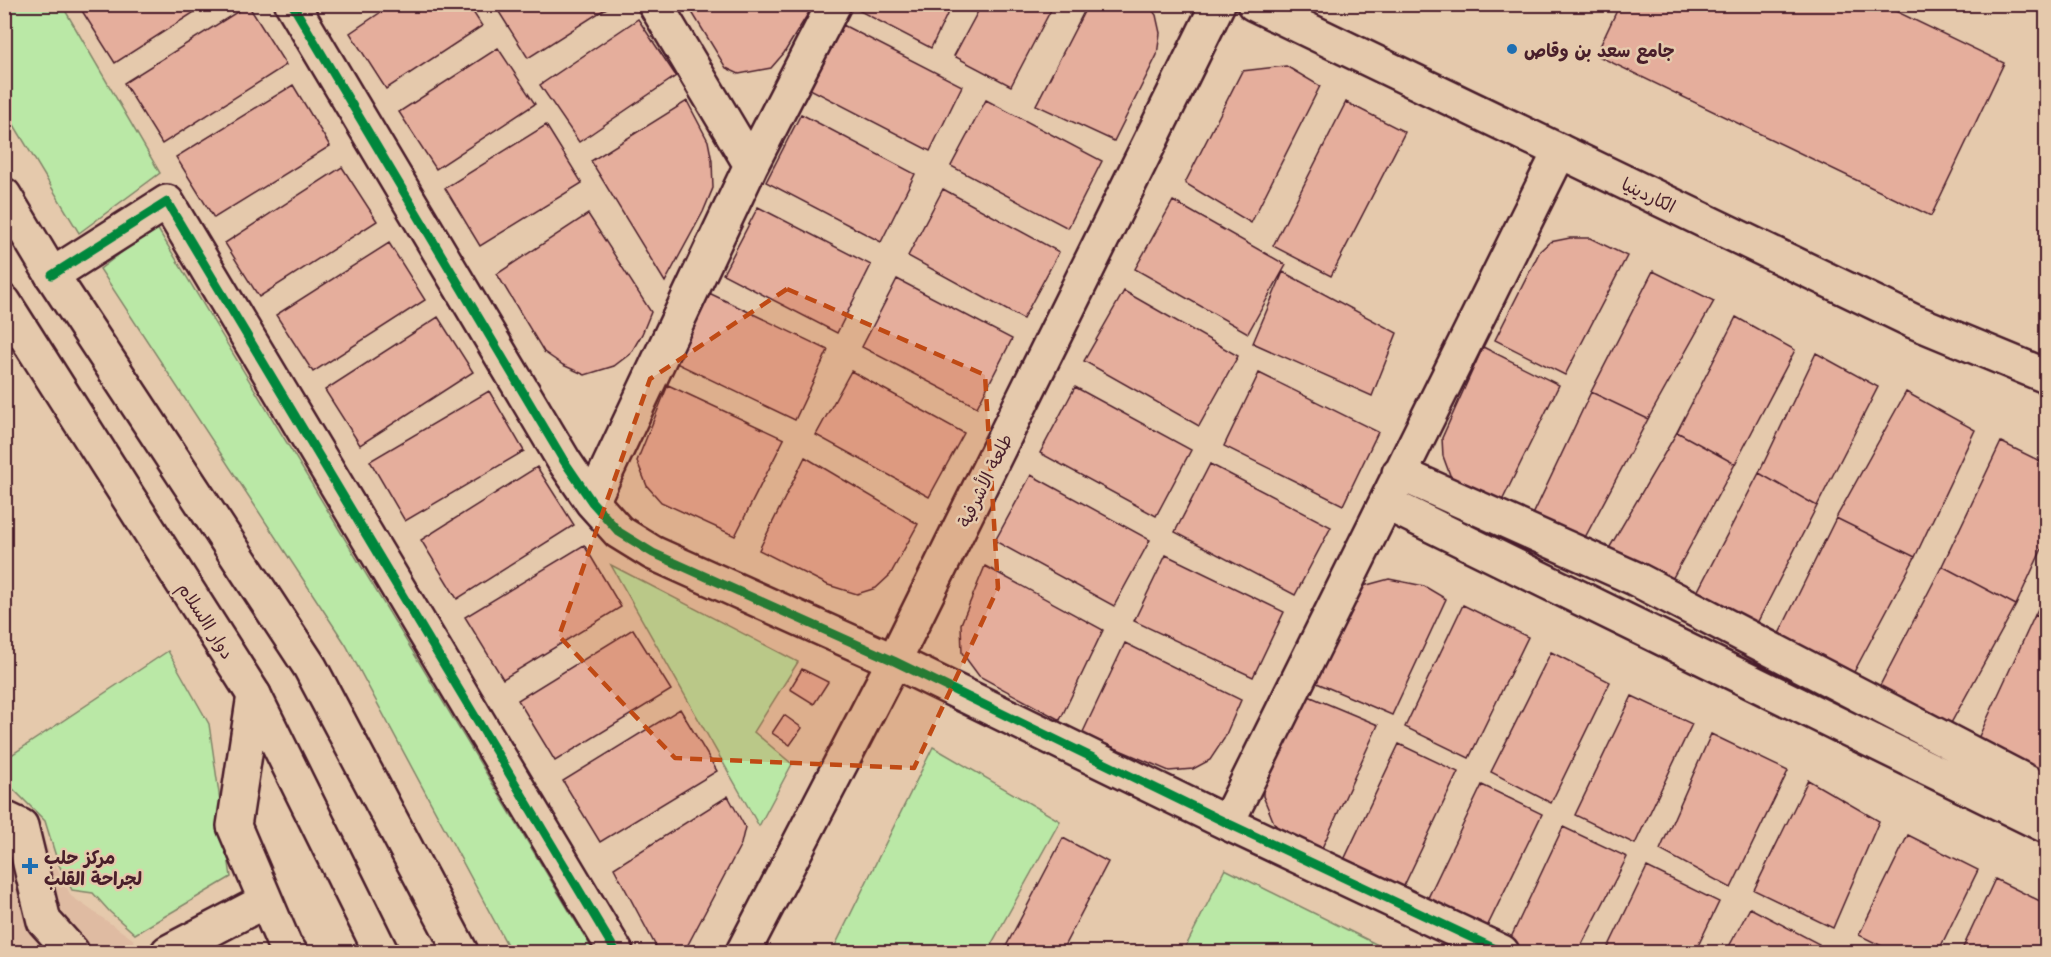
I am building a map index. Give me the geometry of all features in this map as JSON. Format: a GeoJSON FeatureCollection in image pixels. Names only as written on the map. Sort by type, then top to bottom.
{"type":"FeatureCollection","features":[{"type":"Feature","properties":{"kind":"street"},"geometry":{"type":"LineString","coordinates":[[292,4],[564,461],[592,502],[619,532],[653,553],[894,661],[1227,823],[1502,952]]}},
{"type":"Feature","properties":{"kind":"street"},"geometry":{"type":"LineString","coordinates":[[655,4],[751,165]]}},
{"type":"Feature","properties":{"kind":"street"},"geometry":{"type":"LineString","coordinates":[[592,502],[751,165],[834,4]]}},
{"type":"Feature","properties":{"kind":"street","name":"طلعة الأشرفية"},"geometry":{"type":"LineString","coordinates":[[743,952],[894,661],[1218,4]]}},
{"type":"Feature","properties":{"kind":"street","name":"الكاردينيا"},"geometry":{"type":"LineString","coordinates":[[1254,4],[1913,321],[2046,376]]}},
{"type":"Feature","properties":{"kind":"street"},"geometry":{"type":"LineString","coordinates":[[1227,823],[1560,151]]}},
{"type":"Feature","properties":{"kind":"street"},"geometry":{"type":"LineString","coordinates":[[4,195],[52,275],[310,667],[462,952]]}},
{"type":"Feature","properties":{"kind":"street"},"geometry":{"type":"LineString","coordinates":[[52,275],[167,202],[616,952]]}},
{"type":"Feature","properties":{"kind":"street","name":"دوار االسلام"},"geometry":{"type":"LineString","coordinates":[[4,302],[255,694],[381,952]]}},
{"type":"Feature","properties":{"kind":"street"},"geometry":{"type":"LineString","coordinates":[[1399,473],[1634,578],[2046,792]]}},
{"type":"Feature","properties":{"kind":"street"},"geometry":{"type":"LineString","coordinates":[[1386,504],[2046,826]]}},
{"type":"Feature","properties":{"kind":"street"},"geometry":{"type":"LineString","coordinates":[[255,694],[234,826],[265,901],[285,946],[290,952]]}},
{"type":"Feature","properties":{"kind":"street"},"geometry":{"type":"LineString","coordinates":[[4,818],[21,826],[44,921],[72,952]]}},
{"type":"Feature","properties":{"kind":"street"},"geometry":{"type":"LineString","coordinates":[[168,952],[265,901]]}},
{"type":"Feature","properties":{"kind":"highlighted area"},"geometry":{"type":"Polygon","coordinates":[[[787,289],[985,375],[998,588],[914,768],[675,758],[559,636],[650,379],[787,289]]]}},
{"type":"Feature","properties":{"kind":"shaded area","name":"مركز حلب لجراحة القلب"},"geometry":{"type":"Polygon","coordinates":[[[4,794],[41,835],[71,896],[134,940],[137,952],[5,952],[4,794]]]}},
{"type":"Feature","properties":{"kind":"green space"},"geometry":{"type":"Polygon","coordinates":[[[5,4],[62,5],[160,173],[79,233],[5,110],[5,4]]]}},
{"type":"Feature","properties":{"kind":"green space"},"geometry":{"type":"Polygon","coordinates":[[[156,226],[594,952],[511,952],[346,645],[100,269],[156,226]]]}},
{"type":"Feature","properties":{"kind":"green space"},"geometry":{"type":"Polygon","coordinates":[[[611,565],[798,662],[754,732],[792,764],[759,826],[611,565]]]}},
{"type":"Feature","properties":{"kind":"green space"},"geometry":{"type":"Polygon","coordinates":[[[168,651],[209,724],[231,877],[135,934],[93,893],[72,890],[58,863],[45,821],[13,789],[5,787],[4,760],[168,651]]]}},
{"type":"Feature","properties":{"kind":"green space"},"geometry":{"type":"Polygon","coordinates":[[[933,747],[1060,821],[987,952],[832,952],[933,747]]]}},
{"type":"Feature","properties":{"kind":"green space"},"geometry":{"type":"Polygon","coordinates":[[[1225,869],[1392,952],[1183,952],[1225,869]]]}},
{"type":"Feature","properties":{"kind":"building"},"geometry":{"type":"Polygon","coordinates":[[[81,4],[207,4],[115,63],[79,6],[81,4]]]}},
{"type":"Feature","properties":{"kind":"building"},"geometry":{"type":"Polygon","coordinates":[[[393,4],[468,4],[482,26],[386,89],[350,33],[393,4]]]}},
{"type":"Feature","properties":{"kind":"building"},"geometry":{"type":"Polygon","coordinates":[[[494,4],[613,4],[528,58],[494,4]]]}},
{"type":"Feature","properties":{"kind":"building"},"geometry":{"type":"Polygon","coordinates":[[[687,4],[814,4],[784,53],[771,68],[739,74],[726,68],[687,4]]]}},
{"type":"Feature","properties":{"kind":"building"},"geometry":{"type":"Polygon","coordinates":[[[856,4],[952,4],[931,48],[854,8],[856,4]]]}},
{"type":"Feature","properties":{"kind":"building"},"geometry":{"type":"Polygon","coordinates":[[[982,4],[1054,4],[1011,86],[954,56],[982,4]]]}},
{"type":"Feature","properties":{"kind":"building"},"geometry":{"type":"Polygon","coordinates":[[[1088,4],[1148,4],[1156,15],[1160,33],[1157,55],[1114,141],[1036,105],[1088,4]]]}},
{"type":"Feature","properties":{"kind":"building"},"geometry":{"type":"Polygon","coordinates":[[[1620,4],[1881,4],[2004,63],[1931,216],[1596,55],[1620,4]]]}},
{"type":"Feature","properties":{"kind":"building"},"geometry":{"type":"Polygon","coordinates":[[[248,5],[286,65],[162,144],[124,83],[248,5]]]}},
{"type":"Feature","properties":{"kind":"building"},"geometry":{"type":"Polygon","coordinates":[[[638,19],[676,76],[579,142],[540,85],[638,19]]]}},
{"type":"Feature","properties":{"kind":"building"},"geometry":{"type":"Polygon","coordinates":[[[843,25],[962,86],[930,151],[810,89],[843,25]]]}},
{"type":"Feature","properties":{"kind":"building"},"geometry":{"type":"Polygon","coordinates":[[[498,48],[535,104],[436,169],[399,112],[498,48]]]}},
{"type":"Feature","properties":{"kind":"building"},"geometry":{"type":"Polygon","coordinates":[[[1286,66],[1320,86],[1251,223],[1185,183],[1242,71],[1286,66]]]}},
{"type":"Feature","properties":{"kind":"building"},"geometry":{"type":"Polygon","coordinates":[[[293,85],[330,146],[214,218],[176,157],[293,85]]]}},
{"type":"Feature","properties":{"kind":"building"},"geometry":{"type":"Polygon","coordinates":[[[986,100],[1102,161],[1068,228],[951,166],[986,100]]]}},
{"type":"Feature","properties":{"kind":"building"},"geometry":{"type":"Polygon","coordinates":[[[687,101],[708,141],[712,161],[713,188],[703,212],[665,282],[591,161],[687,101]]]}},
{"type":"Feature","properties":{"kind":"building"},"geometry":{"type":"Polygon","coordinates":[[[1346,102],[1405,132],[1331,276],[1273,246],[1346,102]]]}},
{"type":"Feature","properties":{"kind":"building"},"geometry":{"type":"Polygon","coordinates":[[[801,114],[915,174],[881,242],[766,182],[801,114]]]}},
{"type":"Feature","properties":{"kind":"building"},"geometry":{"type":"Polygon","coordinates":[[[546,125],[582,183],[480,246],[445,188],[546,125]]]}},
{"type":"Feature","properties":{"kind":"building"},"geometry":{"type":"Polygon","coordinates":[[[342,167],[377,221],[259,297],[225,243],[342,167]]]}},
{"type":"Feature","properties":{"kind":"building"},"geometry":{"type":"Polygon","coordinates":[[[943,189],[1059,252],[1023,319],[908,256],[943,189]]]}},
{"type":"Feature","properties":{"kind":"building"},"geometry":{"type":"Polygon","coordinates":[[[1173,201],[1286,265],[1248,333],[1135,269],[1173,201]]]}},
{"type":"Feature","properties":{"kind":"building"},"geometry":{"type":"Polygon","coordinates":[[[758,207],[871,265],[837,333],[723,274],[758,207]]]}},
{"type":"Feature","properties":{"kind":"building"},"geometry":{"type":"Polygon","coordinates":[[[588,214],[651,312],[631,353],[614,366],[585,375],[563,365],[544,352],[497,274],[588,214]]]}},
{"type":"Feature","properties":{"kind":"building"},"geometry":{"type":"Polygon","coordinates":[[[1570,238],[1590,238],[1627,256],[1565,375],[1495,340],[1540,251],[1550,242],[1570,238]]]}},
{"type":"Feature","properties":{"kind":"building"},"geometry":{"type":"Polygon","coordinates":[[[389,243],[425,300],[313,372],[276,315],[389,243]]]}},
{"type":"Feature","properties":{"kind":"building"},"geometry":{"type":"Polygon","coordinates":[[[1653,271],[1714,301],[1648,419],[1591,392],[1653,271]]]}},
{"type":"Feature","properties":{"kind":"building"},"geometry":{"type":"Polygon","coordinates":[[[1283,272],[1397,333],[1372,396],[1253,343],[1283,272]]]}},
{"type":"Feature","properties":{"kind":"building"},"geometry":{"type":"Polygon","coordinates":[[[897,279],[1012,339],[977,407],[862,347],[897,279]]]}},
{"type":"Feature","properties":{"kind":"building"},"geometry":{"type":"Polygon","coordinates":[[[1124,291],[1238,356],[1199,426],[1084,361],[1124,291]]]}},
{"type":"Feature","properties":{"kind":"building"},"geometry":{"type":"Polygon","coordinates":[[[709,293],[828,350],[795,420],[676,363],[709,293]]]}},
{"type":"Feature","properties":{"kind":"building"},"geometry":{"type":"Polygon","coordinates":[[[438,317],[473,372],[360,445],[325,390],[438,317]]]}},
{"type":"Feature","properties":{"kind":"building"},"geometry":{"type":"Polygon","coordinates":[[[1736,317],[1795,350],[1735,464],[1677,432],[1736,317]]]}},
{"type":"Feature","properties":{"kind":"building"},"geometry":{"type":"Polygon","coordinates":[[[1483,347],[1559,385],[1498,509],[1454,486],[1443,456],[1442,438],[1483,347]]]}},
{"type":"Feature","properties":{"kind":"building"},"geometry":{"type":"Polygon","coordinates":[[[1816,353],[1878,387],[1817,506],[1759,473],[1816,353]]]}},
{"type":"Feature","properties":{"kind":"building"},"geometry":{"type":"Polygon","coordinates":[[[851,371],[964,433],[929,497],[816,435],[851,371]]]}},
{"type":"Feature","properties":{"kind":"building"},"geometry":{"type":"Polygon","coordinates":[[[1259,373],[1378,432],[1343,505],[1224,446],[1259,373]]]}},
{"type":"Feature","properties":{"kind":"building"},"geometry":{"type":"Polygon","coordinates":[[[668,385],[784,439],[735,536],[661,502],[647,486],[637,461],[668,385]]]}},
{"type":"Feature","properties":{"kind":"building"},"geometry":{"type":"Polygon","coordinates":[[[1075,387],[1191,450],[1156,516],[1040,453],[1075,387]]]}},
{"type":"Feature","properties":{"kind":"building"},"geometry":{"type":"Polygon","coordinates":[[[489,391],[524,451],[405,521],[370,461],[489,391]]]}},
{"type":"Feature","properties":{"kind":"building"},"geometry":{"type":"Polygon","coordinates":[[[1591,392],[1648,419],[1582,543],[1531,519],[1591,392]]]}},
{"type":"Feature","properties":{"kind":"building"},"geometry":{"type":"Polygon","coordinates":[[[1906,392],[1975,430],[1915,557],[1836,518],[1906,392]]]}},
{"type":"Feature","properties":{"kind":"building"},"geometry":{"type":"Polygon","coordinates":[[[1677,432],[1735,464],[1664,594],[1604,557],[1677,432]]]}},
{"type":"Feature","properties":{"kind":"building"},"geometry":{"type":"Polygon","coordinates":[[[2001,442],[2046,464],[2046,540],[2016,605],[1942,566],[2001,442]]]}},
{"type":"Feature","properties":{"kind":"building"},"geometry":{"type":"Polygon","coordinates":[[[805,457],[918,524],[890,575],[876,588],[857,594],[828,585],[759,550],[805,457]]]}},
{"type":"Feature","properties":{"kind":"building"},"geometry":{"type":"Polygon","coordinates":[[[1210,464],[1331,527],[1295,595],[1175,532],[1210,464]]]}},
{"type":"Feature","properties":{"kind":"building"},"geometry":{"type":"Polygon","coordinates":[[[537,467],[574,525],[457,599],[421,540],[537,467]]]}},
{"type":"Feature","properties":{"kind":"building"},"geometry":{"type":"Polygon","coordinates":[[[1759,473],[1817,506],[1751,635],[1691,604],[1759,473]]]}},
{"type":"Feature","properties":{"kind":"building"},"geometry":{"type":"Polygon","coordinates":[[[1031,475],[1150,540],[1114,606],[995,541],[1031,475]]]}},
{"type":"Feature","properties":{"kind":"building"},"geometry":{"type":"Polygon","coordinates":[[[1836,518],[1915,557],[1845,689],[1775,642],[1836,518]]]}},
{"type":"Feature","properties":{"kind":"building"},"geometry":{"type":"Polygon","coordinates":[[[584,545],[621,607],[503,679],[465,617],[584,545]]]}},
{"type":"Feature","properties":{"kind":"building"},"geometry":{"type":"Polygon","coordinates":[[[1166,555],[1284,612],[1253,677],[1134,621],[1166,555]]]}},
{"type":"Feature","properties":{"kind":"building"},"geometry":{"type":"Polygon","coordinates":[[[985,566],[1103,630],[1060,720],[979,676],[962,653],[961,624],[985,566]]]}},
{"type":"Feature","properties":{"kind":"building"},"geometry":{"type":"Polygon","coordinates":[[[1942,566],[2016,605],[1945,734],[1873,699],[1942,566]]]}},
{"type":"Feature","properties":{"kind":"building"},"geometry":{"type":"Polygon","coordinates":[[[1389,579],[1424,586],[1446,599],[1392,715],[1310,680],[1356,588],[1389,579]]]}},
{"type":"Feature","properties":{"kind":"building"},"geometry":{"type":"Polygon","coordinates":[[[2046,593],[2046,620],[2035,615],[2046,593]]]}},
{"type":"Feature","properties":{"kind":"building"},"geometry":{"type":"Polygon","coordinates":[[[1463,605],[1528,637],[1469,758],[1405,727],[1463,605]]]}},
{"type":"Feature","properties":{"kind":"building"},"geometry":{"type":"Polygon","coordinates":[[[2035,615],[2046,620],[2046,774],[1975,745],[2035,615]]]}},
{"type":"Feature","properties":{"kind":"building"},"geometry":{"type":"Polygon","coordinates":[[[633,629],[671,690],[555,761],[518,700],[633,629]]]}},
{"type":"Feature","properties":{"kind":"building"},"geometry":{"type":"Polygon","coordinates":[[[1125,643],[1241,700],[1224,739],[1210,760],[1193,769],[1169,771],[1082,734],[1125,643]]]}},
{"type":"Feature","properties":{"kind":"building"},"geometry":{"type":"Polygon","coordinates":[[[1551,652],[1610,682],[1551,803],[1491,772],[1551,652]]]}},
{"type":"Feature","properties":{"kind":"building"},"geometry":{"type":"Polygon","coordinates":[[[802,669],[828,682],[814,704],[790,689],[802,669]]]}},
{"type":"Feature","properties":{"kind":"building"},"geometry":{"type":"Polygon","coordinates":[[[1299,692],[1378,725],[1321,850],[1280,831],[1274,823],[1263,796],[1263,775],[1299,692]]]}},
{"type":"Feature","properties":{"kind":"building"},"geometry":{"type":"Polygon","coordinates":[[[1632,696],[1692,724],[1635,844],[1575,815],[1632,696]]]}},
{"type":"Feature","properties":{"kind":"building"},"geometry":{"type":"Polygon","coordinates":[[[680,709],[717,771],[600,842],[563,781],[680,709]]]}},
{"type":"Feature","properties":{"kind":"building"},"geometry":{"type":"Polygon","coordinates":[[[784,715],[802,728],[790,745],[772,733],[784,715]]]}},
{"type":"Feature","properties":{"kind":"building"},"geometry":{"type":"Polygon","coordinates":[[[1711,734],[1788,771],[1731,888],[1660,850],[1711,734]]]}},
{"type":"Feature","properties":{"kind":"building"},"geometry":{"type":"Polygon","coordinates":[[[1399,744],[1458,772],[1402,890],[1343,862],[1399,744]]]}},
{"type":"Feature","properties":{"kind":"building"},"geometry":{"type":"Polygon","coordinates":[[[1808,780],[1879,821],[1833,928],[1754,890],[1808,780]]]}},
{"type":"Feature","properties":{"kind":"building"},"geometry":{"type":"Polygon","coordinates":[[[1482,785],[1542,814],[1486,929],[1427,900],[1482,785]]]}},
{"type":"Feature","properties":{"kind":"building"},"geometry":{"type":"Polygon","coordinates":[[[728,796],[745,827],[741,844],[684,952],[659,952],[614,868],[728,796]]]}},
{"type":"Feature","properties":{"kind":"building"},"geometry":{"type":"Polygon","coordinates":[[[1563,827],[1627,857],[1578,952],[1521,952],[1507,946],[1563,827]]]}},
{"type":"Feature","properties":{"kind":"building"},"geometry":{"type":"Polygon","coordinates":[[[1908,835],[1978,870],[1938,952],[1894,952],[1859,935],[1908,835]]]}},
{"type":"Feature","properties":{"kind":"building"},"geometry":{"type":"Polygon","coordinates":[[[1063,838],[1108,862],[1061,952],[1003,952],[1063,838]]]}},
{"type":"Feature","properties":{"kind":"building"},"geometry":{"type":"Polygon","coordinates":[[[1647,867],[1719,902],[1695,952],[1606,952],[1647,867]]]}},
{"type":"Feature","properties":{"kind":"building"},"geometry":{"type":"Polygon","coordinates":[[[1995,879],[2046,904],[2046,952],[1961,952],[1995,879]]]}},
{"type":"Feature","properties":{"kind":"building"},"geometry":{"type":"Polygon","coordinates":[[[1750,908],[1819,944],[1815,952],[1726,952],[1750,908]]]}},
{"type":"Feature","properties":{"kind":"cycle path"},"geometry":{"type":"LineString","coordinates":[[292,4],[564,461],[592,502],[619,532],[653,553],[894,661],[1227,823],[1502,952]]}},
{"type":"Feature","properties":{"kind":"cycle path"},"geometry":{"type":"LineString","coordinates":[[52,275],[167,202],[616,952]]}},
{"type":"Feature","properties":{"kind":"place","name":"جامع سعد بن وقاص"},"geometry":{"type":"Point","coordinates":[1512,49]}},
{"type":"Feature","properties":{"kind":"place","name":"مركز حلب لجراحة القلب"},"geometry":{"type":"Point","coordinates":[30,866]}}]}
